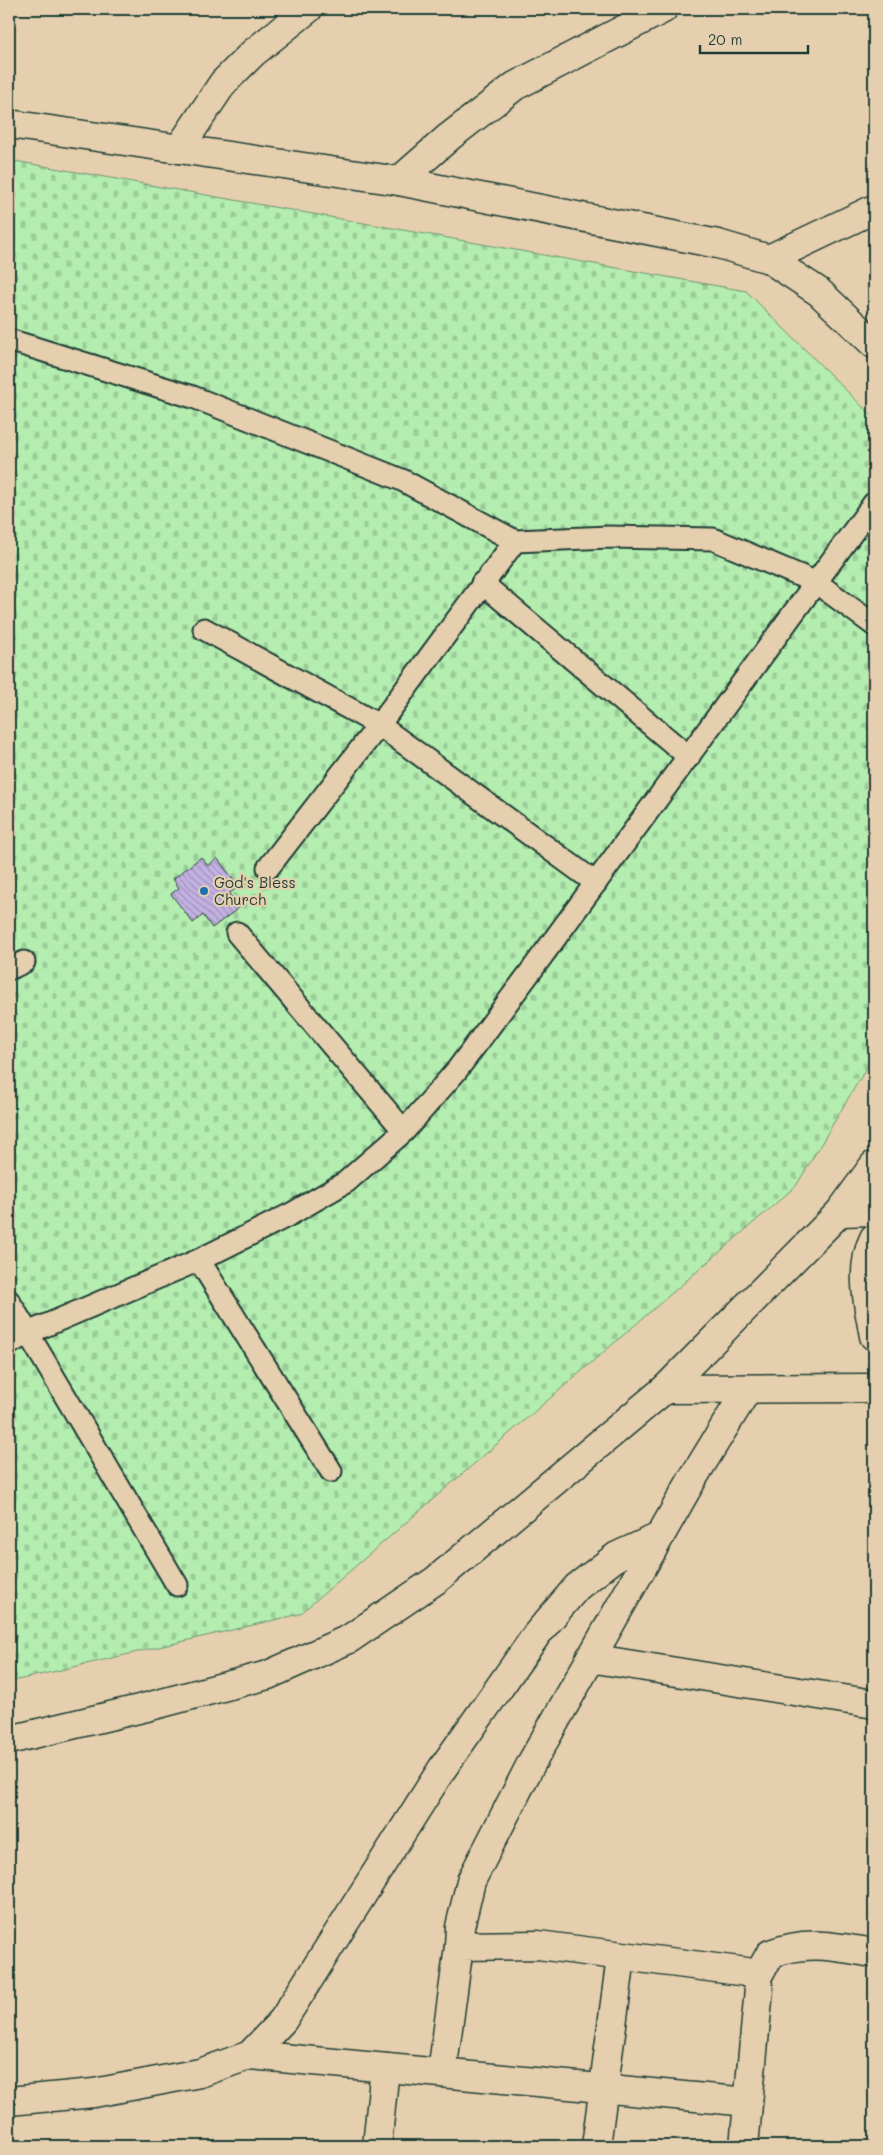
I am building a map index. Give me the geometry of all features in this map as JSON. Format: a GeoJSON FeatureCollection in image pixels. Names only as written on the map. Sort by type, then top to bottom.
{"type":"FeatureCollection","features":[{"type":"Feature","properties":{"kind":"street"},"geometry":{"type":"LineString","coordinates":[[179,149],[223,83],[253,53],[308,9]]}},
{"type":"Feature","properties":{"kind":"street"},"geometry":{"type":"LineString","coordinates":[[399,181],[449,136],[515,86],[663,9]]}},
{"type":"Feature","properties":{"kind":"street"},"geometry":{"type":"LineString","coordinates":[[9,124],[399,181],[718,244],[768,259],[819,292],[874,344]]}},
{"type":"Feature","properties":{"kind":"street"},"geometry":{"type":"LineString","coordinates":[[768,259],[874,209]]}},
{"type":"Feature","properties":{"kind":"street"},"geometry":{"type":"LineString","coordinates":[[9,1740],[147,1707],[268,1675],[349,1639],[436,1580],[665,1389],[840,1212],[874,1165]]}},
{"type":"Feature","properties":{"kind":"street"},"geometry":{"type":"LineString","coordinates":[[840,1212],[874,1211]]}},
{"type":"Feature","properties":{"kind":"street"},"geometry":{"type":"LineString","coordinates":[[874,1238],[867,1259],[867,1301],[874,1336]]}},
{"type":"Feature","properties":{"kind":"street"},"geometry":{"type":"LineString","coordinates":[[665,1389],[874,1388]]}},
{"type":"Feature","properties":{"kind":"street"},"geometry":{"type":"LineString","coordinates":[[442,2074],[460,1928],[471,1880],[532,1762],[590,1658],[747,1390]]}},
{"type":"Feature","properties":{"kind":"street"},"geometry":{"type":"LineString","coordinates":[[250,2056],[283,2020],[442,1769],[537,1634],[577,1587],[617,1556],[660,1537]]}},
{"type":"Feature","properties":{"kind":"street"},"geometry":{"type":"LineString","coordinates":[[590,1658],[874,1704]]}},
{"type":"Feature","properties":{"kind":"street"},"geometry":{"type":"LineString","coordinates":[[756,1979],[770,1954],[783,1949],[814,1944],[874,1953]]}},
{"type":"Feature","properties":{"kind":"street"},"geometry":{"type":"LineString","coordinates":[[459,1946],[538,1946],[747,1972],[756,1979],[759,1989],[744,2146]]}},
{"type":"Feature","properties":{"kind":"street"},"geometry":{"type":"LineString","coordinates":[[596,2146],[621,1957]]}},
{"type":"Feature","properties":{"kind":"street"},"geometry":{"type":"LineString","coordinates":[[9,2101],[94,2093],[200,2073],[250,2056],[603,2087],[748,2102]]}},
{"type":"Feature","properties":{"kind":"street"},"geometry":{"type":"LineString","coordinates":[[376,2146],[385,2068]]}},
{"type":"Feature","properties":{"kind":"lane"},"geometry":{"type":"LineString","coordinates":[[9,340],[202,401],[402,480],[515,541],[609,537],[713,539],[817,583],[874,625]]}},
{"type":"Feature","properties":{"kind":"lane"},"geometry":{"type":"LineString","coordinates":[[9,1344],[28,1333],[199,1260],[291,1214],[346,1182],[404,1130],[457,1070],[596,884],[874,503]]}},
{"type":"Feature","properties":{"kind":"lane"},"geometry":{"type":"LineString","coordinates":[[268,868],[379,725],[482,583],[515,541]]}},
{"type":"Feature","properties":{"kind":"lane"},"geometry":{"type":"LineString","coordinates":[[482,583],[689,757]]}},
{"type":"Feature","properties":{"kind":"lane"},"geometry":{"type":"LineString","coordinates":[[204,629],[379,725],[596,884]]}},
{"type":"Feature","properties":{"kind":"lane"},"geometry":{"type":"LineString","coordinates":[[237,933],[404,1130]]}},
{"type":"Feature","properties":{"kind":"lane"},"geometry":{"type":"LineString","coordinates":[[199,1260],[331,1472]]}},
{"type":"Feature","properties":{"kind":"lane"},"geometry":{"type":"LineString","coordinates":[[9,1301],[177,1585]]}},
{"type":"Feature","properties":{"kind":"green space"},"geometry":{"type":"Polygon","coordinates":[[[9,160],[746,291],[874,418],[874,1055],[796,1186],[300,1614],[9,1682],[9,160]]]}},
{"type":"Feature","properties":{"kind":"building","name":"God's Bless Church"},"geometry":{"type":"Polygon","coordinates":[[[201,857],[208,866],[217,858],[239,886],[229,894],[240,907],[212,928],[203,915],[193,923],[171,894],[179,888],[173,879],[201,857]]]}},
{"type":"Feature","properties":{"kind":"place","name":"God's Bless Church"},"geometry":{"type":"Point","coordinates":[204,891]}}]}
